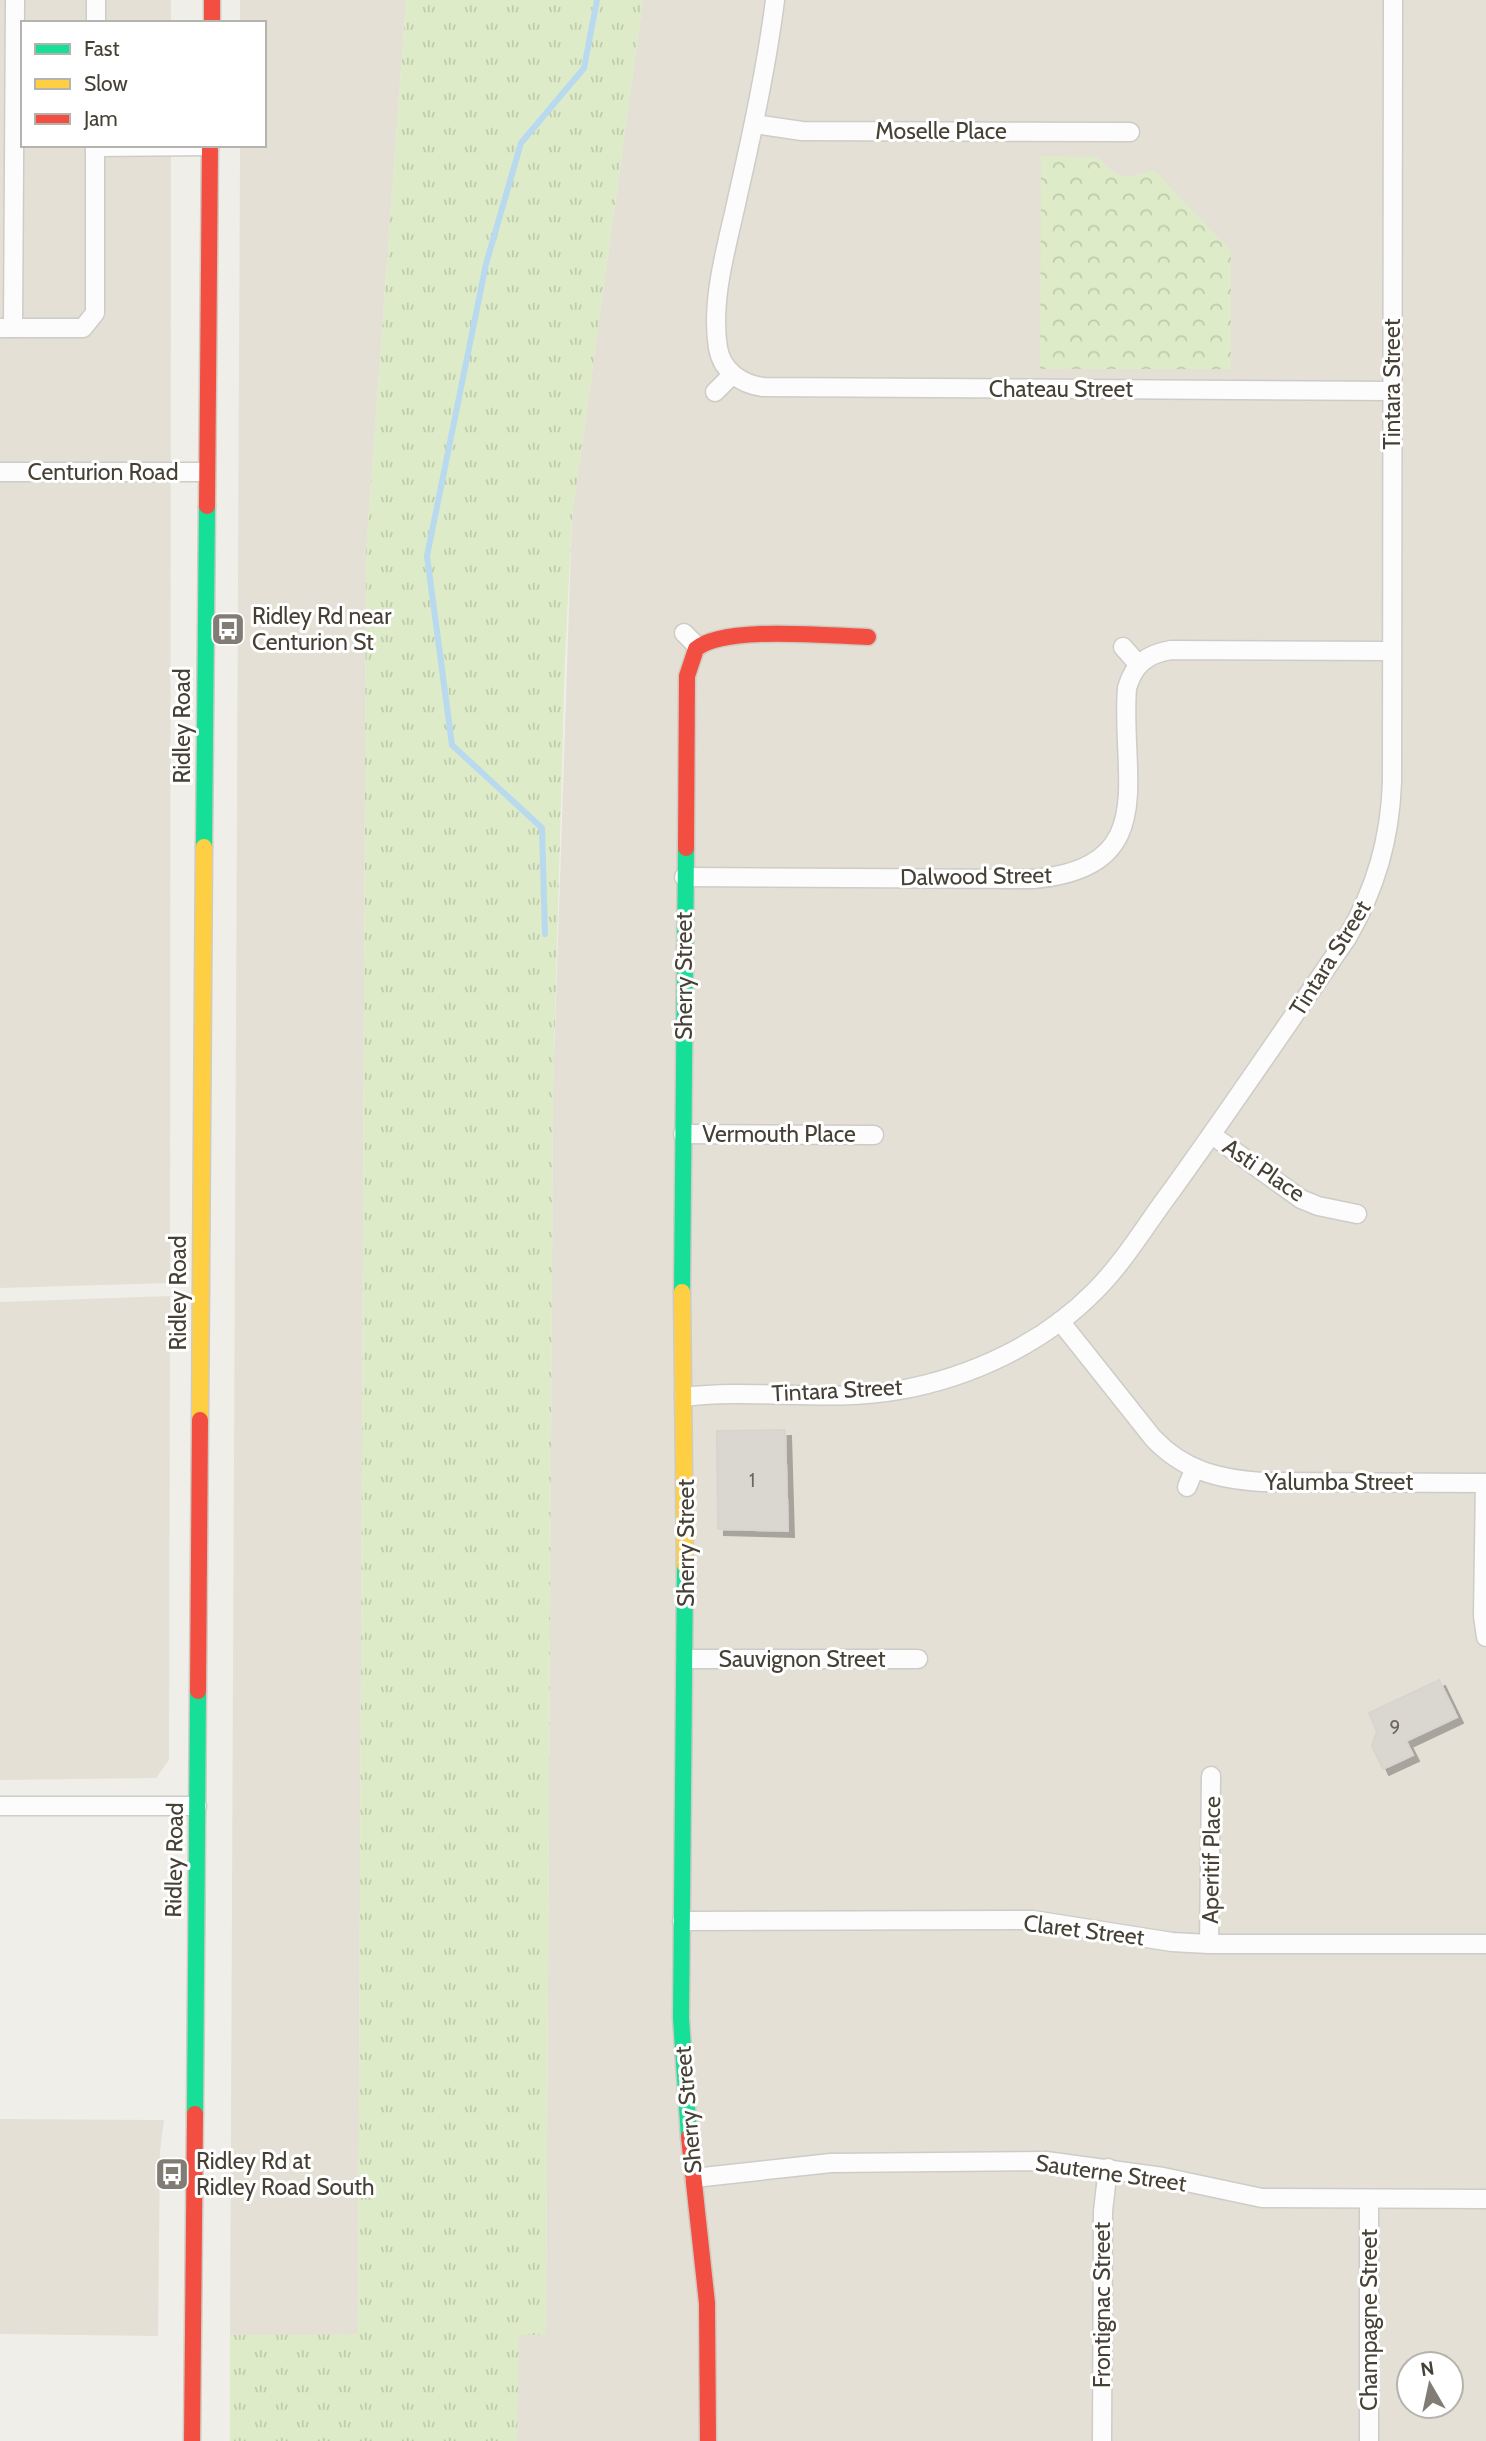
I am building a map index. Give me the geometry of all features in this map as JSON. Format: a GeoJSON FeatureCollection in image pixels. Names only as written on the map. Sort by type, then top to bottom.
{"type":"FeatureCollection","features":[{"type":"Feature","properties":{"kind":"street"},"geometry":{"type":"LineString","coordinates":[[15,0],[6,328],[83,328],[95,313],[96,147]]}},
{"type":"Feature","properties":{"kind":"street"},"geometry":{"type":"LineString","coordinates":[[96,0],[96,21]]}},
{"type":"Feature","properties":{"kind":"street"},"geometry":{"type":"LineString","coordinates":[[212,0],[212,21]]}},
{"type":"Feature","properties":{"kind":"street"},"geometry":{"type":"LineString","coordinates":[[715,393],[732,375],[718,347],[718,296],[754,124],[775,0]]}},
{"type":"Feature","properties":{"kind":"street","name":"Tintara Street"},"geometry":{"type":"LineString","coordinates":[[684,1397],[863,1394],[900,1390],[979,1367],[1060,1321],[1096,1290],[1212,1135],[1347,938],[1366,905],[1383,857],[1391,820],[1394,0]]}},
{"type":"Feature","properties":{"kind":"street","name":"Moselle Place"},"geometry":{"type":"LineString","coordinates":[[754,124],[802,131],[1129,132]]}},
{"type":"Feature","properties":{"kind":"street","name":"Ridley Road"},"geometry":{"type":"LineString","coordinates":[[192,2441],[210,147]]}},
{"type":"Feature","properties":{"kind":"street","name":"Chateau Street"},"geometry":{"type":"LineString","coordinates":[[732,375],[752,385],[763,387],[1392,391]]}},
{"type":"Feature","properties":{"kind":"street","name":"Centurion Road"},"geometry":{"type":"LineString","coordinates":[[0,472],[206,472]]}},
{"type":"Feature","properties":{"kind":"street"},"geometry":{"type":"LineString","coordinates":[[684,633],[698,647],[709,640],[730,636],[868,637]]}},
{"type":"Feature","properties":{"kind":"street","name":"Sherry Street"},"geometry":{"type":"LineString","coordinates":[[698,647],[692,655],[687,676],[684,877],[685,1659],[682,1921],[683,2077],[709,2336],[708,2441]]}},
{"type":"Feature","properties":{"kind":"street"},"geometry":{"type":"LineString","coordinates":[[1123,647],[1138,664],[1148,656],[1171,650],[1392,651]]}},
{"type":"Feature","properties":{"kind":"street","name":"Dalwood Street"},"geometry":{"type":"LineString","coordinates":[[684,877],[1034,878],[1074,872],[1089,866],[1114,844],[1127,817],[1126,701],[1131,674],[1138,664]]}},
{"type":"Feature","properties":{"kind":"street","name":"Vermouth Place"},"geometry":{"type":"LineString","coordinates":[[683,1134],[874,1135]]}},
{"type":"Feature","properties":{"kind":"street","name":"Asti Place"},"geometry":{"type":"LineString","coordinates":[[1212,1135],[1301,1199],[1357,1214]]}},
{"type":"Feature","properties":{"kind":"street","name":"Yalumba Street"},"geometry":{"type":"LineString","coordinates":[[1060,1321],[1153,1438],[1191,1478],[1262,1482],[1485,1483]]}},
{"type":"Feature","properties":{"kind":"street"},"geometry":{"type":"LineString","coordinates":[[1485,1483],[1483,1616],[1486,1637]]}},
{"type":"Feature","properties":{"kind":"street","name":"Sauvignon Street"},"geometry":{"type":"LineString","coordinates":[[685,1659],[918,1659]]}},
{"type":"Feature","properties":{"kind":"street","name":"Aperitif Place"},"geometry":{"type":"LineString","coordinates":[[1209,1944],[1211,1776]]}},
{"type":"Feature","properties":{"kind":"street"},"geometry":{"type":"LineString","coordinates":[[0,1806],[197,1806]]}},
{"type":"Feature","properties":{"kind":"street","name":"Claret Street"},"geometry":{"type":"LineString","coordinates":[[682,1921],[1033,1920],[1172,1942],[1209,1944],[1486,1944]]}},
{"type":"Feature","properties":{"kind":"street","name":"Sauterne Street"},"geometry":{"type":"LineString","coordinates":[[694,2178],[880,2161],[1046,2161],[1108,2168],[1262,2198],[1486,2199]]}},
{"type":"Feature","properties":{"kind":"street","name":"Frontignac Street"},"geometry":{"type":"LineString","coordinates":[[1102,2441],[1102,2211],[1108,2168]]}},
{"type":"Feature","properties":{"kind":"street","name":"Champagne Street"},"geometry":{"type":"LineString","coordinates":[[1369,2441],[1370,2200]]}},
{"type":"Feature","properties":{"kind":"shaded area"},"geometry":{"type":"Polygon","coordinates":[[[0,0],[171,0],[171,21],[21,21],[21,147],[171,147],[170,1283],[0,1288],[0,0]]]}},
{"type":"Feature","properties":{"kind":"shaded area"},"geometry":{"type":"Polygon","coordinates":[[[240,0],[406,0],[366,551],[358,2335],[230,2335],[240,147],[266,147],[266,21],[240,21],[240,0]]]}},
{"type":"Feature","properties":{"kind":"shaded area"},"geometry":{"type":"Polygon","coordinates":[[[643,0],[1486,0],[1486,2441],[517,2441],[518,2335],[546,2334],[553,1090],[572,518],[643,0]],[[1041,157],[1129,178],[1112,173],[1097,157],[1041,157]]]}},
{"type":"Feature","properties":{"kind":"shaded area"},"geometry":{"type":"Polygon","coordinates":[[[170,1296],[169,1760],[156,1778],[0,1780],[0,1302],[170,1296]]]}},
{"type":"Feature","properties":{"kind":"shaded area"},"geometry":{"type":"Polygon","coordinates":[[[0,2119],[164,2120],[160,2151],[158,2336],[0,2334],[0,2119]]]}},
{"type":"Feature","properties":{"kind":"green space"},"geometry":{"type":"Polygon","coordinates":[[[406,0],[643,0],[572,518],[565,658],[553,1090],[546,2335],[519,2335],[517,2441],[230,2441],[230,2335],[358,2334],[366,551],[406,0]]]}},
{"type":"Feature","properties":{"kind":"green space"},"geometry":{"type":"Polygon","coordinates":[[[1041,156],[1097,157],[1122,176],[1154,170],[1231,251],[1231,369],[1040,369],[1041,156]]]}},
{"type":"Feature","properties":{"kind":"building"},"geometry":{"type":"Polygon","coordinates":[[[785,1430],[788,1531],[718,1529],[717,1431],[785,1430]]]}},
{"type":"Feature","properties":{"kind":"building"},"geometry":{"type":"Polygon","coordinates":[[[1439,1680],[1457,1717],[1406,1741],[1413,1755],[1383,1769],[1372,1746],[1377,1731],[1369,1713],[1439,1680]]]}},
{"type":"Feature","properties":{"kind":"waterway"},"geometry":{"type":"LineString","coordinates":[[545,934],[542,828],[452,745],[427,556],[486,264],[521,143],[584,68],[597,0]]}},
{"type":"Feature","properties":{"kind":"traffic: fast"},"geometry":{"type":"LineString","coordinates":[[204,847],[207,506]]}},
{"type":"Feature","properties":{"kind":"traffic: fast"},"geometry":{"type":"LineString","coordinates":[[682,1292],[686,848]]}},
{"type":"Feature","properties":{"kind":"traffic: fast"},"geometry":{"type":"LineString","coordinates":[[685,1565],[681,2018],[689,2137]]}},
{"type":"Feature","properties":{"kind":"traffic: fast"},"geometry":{"type":"LineString","coordinates":[[195,2114],[198,1691]]}},
{"type":"Feature","properties":{"kind":"traffic: slow"},"geometry":{"type":"LineString","coordinates":[[200,1420],[204,847]]}},
{"type":"Feature","properties":{"kind":"traffic: slow"},"geometry":{"type":"LineString","coordinates":[[682,1292],[685,1565]]}},
{"type":"Feature","properties":{"kind":"traffic: jam"},"geometry":{"type":"LineString","coordinates":[[212,0],[212,21]]}},
{"type":"Feature","properties":{"kind":"traffic: jam"},"geometry":{"type":"LineString","coordinates":[[207,506],[210,147]]}},
{"type":"Feature","properties":{"kind":"traffic: jam"},"geometry":{"type":"LineString","coordinates":[[686,848],[687,676],[696,649],[710,642],[752,634],[868,637]]}},
{"type":"Feature","properties":{"kind":"traffic: jam"},"geometry":{"type":"LineString","coordinates":[[198,1691],[200,1420]]}},
{"type":"Feature","properties":{"kind":"traffic: jam"},"geometry":{"type":"LineString","coordinates":[[192,2441],[195,2114]]}},
{"type":"Feature","properties":{"kind":"traffic: jam"},"geometry":{"type":"LineString","coordinates":[[689,2137],[707,2303],[708,2441]]}},
{"type":"Feature","properties":{"kind":"place","name":"Ridley Rd near Centurion St"},"geometry":{"type":"Point","coordinates":[228,629]}},
{"type":"Feature","properties":{"kind":"place","name":"Ridley Rd at Ridley Road South"},"geometry":{"type":"Point","coordinates":[172,2174]}}]}
